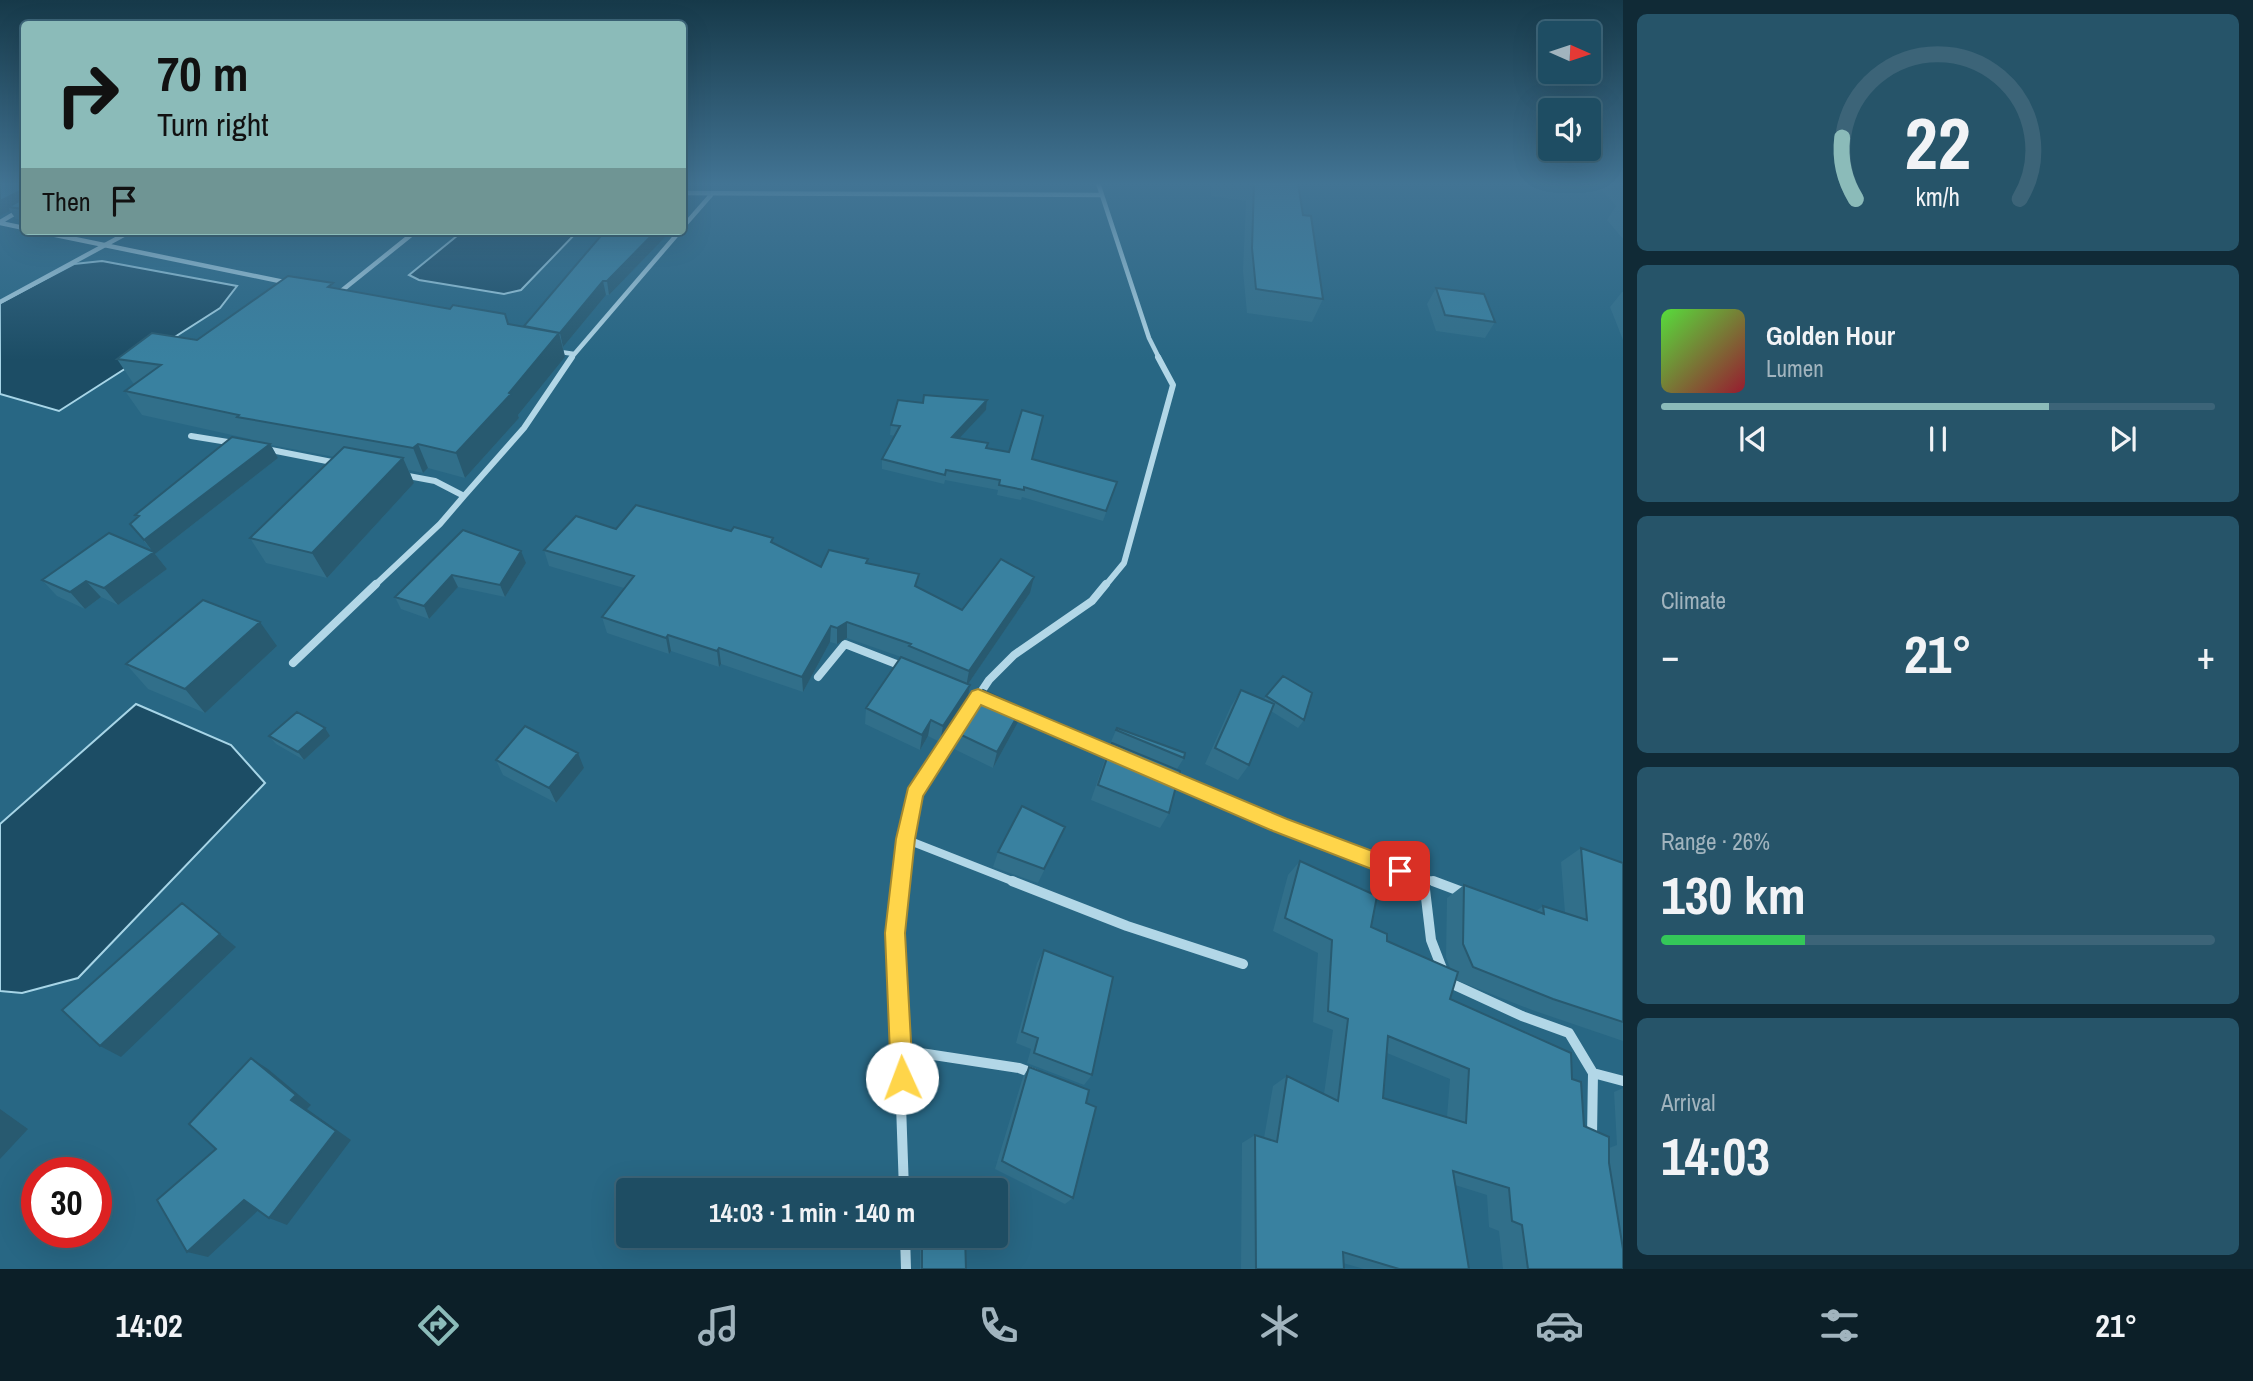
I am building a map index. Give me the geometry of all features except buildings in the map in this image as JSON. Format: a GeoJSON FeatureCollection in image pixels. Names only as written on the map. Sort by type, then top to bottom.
{"type":"FeatureCollection","features":[{"type":"Feature","properties":{"kind":"street"},"geometry":{"type":"LineString","coordinates":[[85,242],[295,284]]}},
{"type":"Feature","properties":{"kind":"street"},"geometry":{"type":"LineString","coordinates":[[0,302],[113,242]]}},
{"type":"Feature","properties":{"kind":"street"},"geometry":{"type":"LineString","coordinates":[[340,292],[402,242]]}},
{"type":"Feature","properties":{"kind":"street"},"geometry":{"type":"LineString","coordinates":[[293,663],[440,524],[524,428],[574,354],[670,242]]}},
{"type":"Feature","properties":{"kind":"street"},"geometry":{"type":"LineString","coordinates":[[904,1178],[895,933],[905,839],[914,793],[989,680],[1014,656],[1092,601],[1124,563],[1173,384],[1149,338],[1118,242]]}},
{"type":"Feature","properties":{"kind":"street"},"geometry":{"type":"LineString","coordinates":[[329,290],[350,294]]}},
{"type":"Feature","properties":{"kind":"street"},"geometry":{"type":"LineString","coordinates":[[551,350],[574,354]]}},
{"type":"Feature","properties":{"kind":"street"},"geometry":{"type":"LineString","coordinates":[[191,436],[239,444]]}},
{"type":"Feature","properties":{"kind":"street"},"geometry":{"type":"LineString","coordinates":[[263,448],[351,466]]}},
{"type":"Feature","properties":{"kind":"street"},"geometry":{"type":"LineString","coordinates":[[400,474],[435,481],[464,496]]}},
{"type":"Feature","properties":{"kind":"street"},"geometry":{"type":"LineString","coordinates":[[818,677],[845,644],[917,672]]}},
{"type":"Feature","properties":{"kind":"street"},"geometry":{"type":"LineString","coordinates":[[966,691],[991,701]]}},
{"type":"Feature","properties":{"kind":"street"},"geometry":{"type":"LineString","coordinates":[[1003,707],[1129,761]]}},
{"type":"Feature","properties":{"kind":"street"},"geometry":{"type":"LineString","coordinates":[[1154,771],[1280,825],[1424,880],[1475,896]]}},
{"type":"Feature","properties":{"kind":"street"},"geometry":{"type":"LineString","coordinates":[[905,839],[1127,926],[1243,964]]}},
{"type":"Feature","properties":{"kind":"street"},"geometry":{"type":"LineString","coordinates":[[1424,880],[1431,940],[1449,985],[1570,1033],[1593,1073],[1592,1142]]}},
{"type":"Feature","properties":{"kind":"street"},"geometry":{"type":"LineString","coordinates":[[901,1051],[1019,1068],[1045,1078]]}},
{"type":"Feature","properties":{"kind":"street"},"geometry":{"type":"LineString","coordinates":[[1593,1073],[1623,1081]]}},
{"type":"Feature","properties":{"kind":"street"},"geometry":{"type":"LineString","coordinates":[[905,1248],[906,1269]]}},
{"type":"Feature","properties":{"kind":"water"},"geometry":{"type":"Polygon","coordinates":[[[449,242],[567,242],[521,290],[504,294],[419,280],[409,275],[449,242]]]}},
{"type":"Feature","properties":{"kind":"water"},"geometry":{"type":"Polygon","coordinates":[[[102,261],[237,286],[220,308],[59,411],[0,394],[0,303],[74,264],[102,261]]]}},
{"type":"Feature","properties":{"kind":"water"},"geometry":{"type":"Polygon","coordinates":[[[136,704],[231,745],[265,783],[78,978],[22,993],[0,991],[0,824],[136,704]]]}},
{"type":"Feature","properties":{"kind":"route"},"geometry":{"type":"LineString","coordinates":[[902,1078],[895,933],[905,839],[914,793],[978,696],[1280,825],[1400,871]]}}]}
